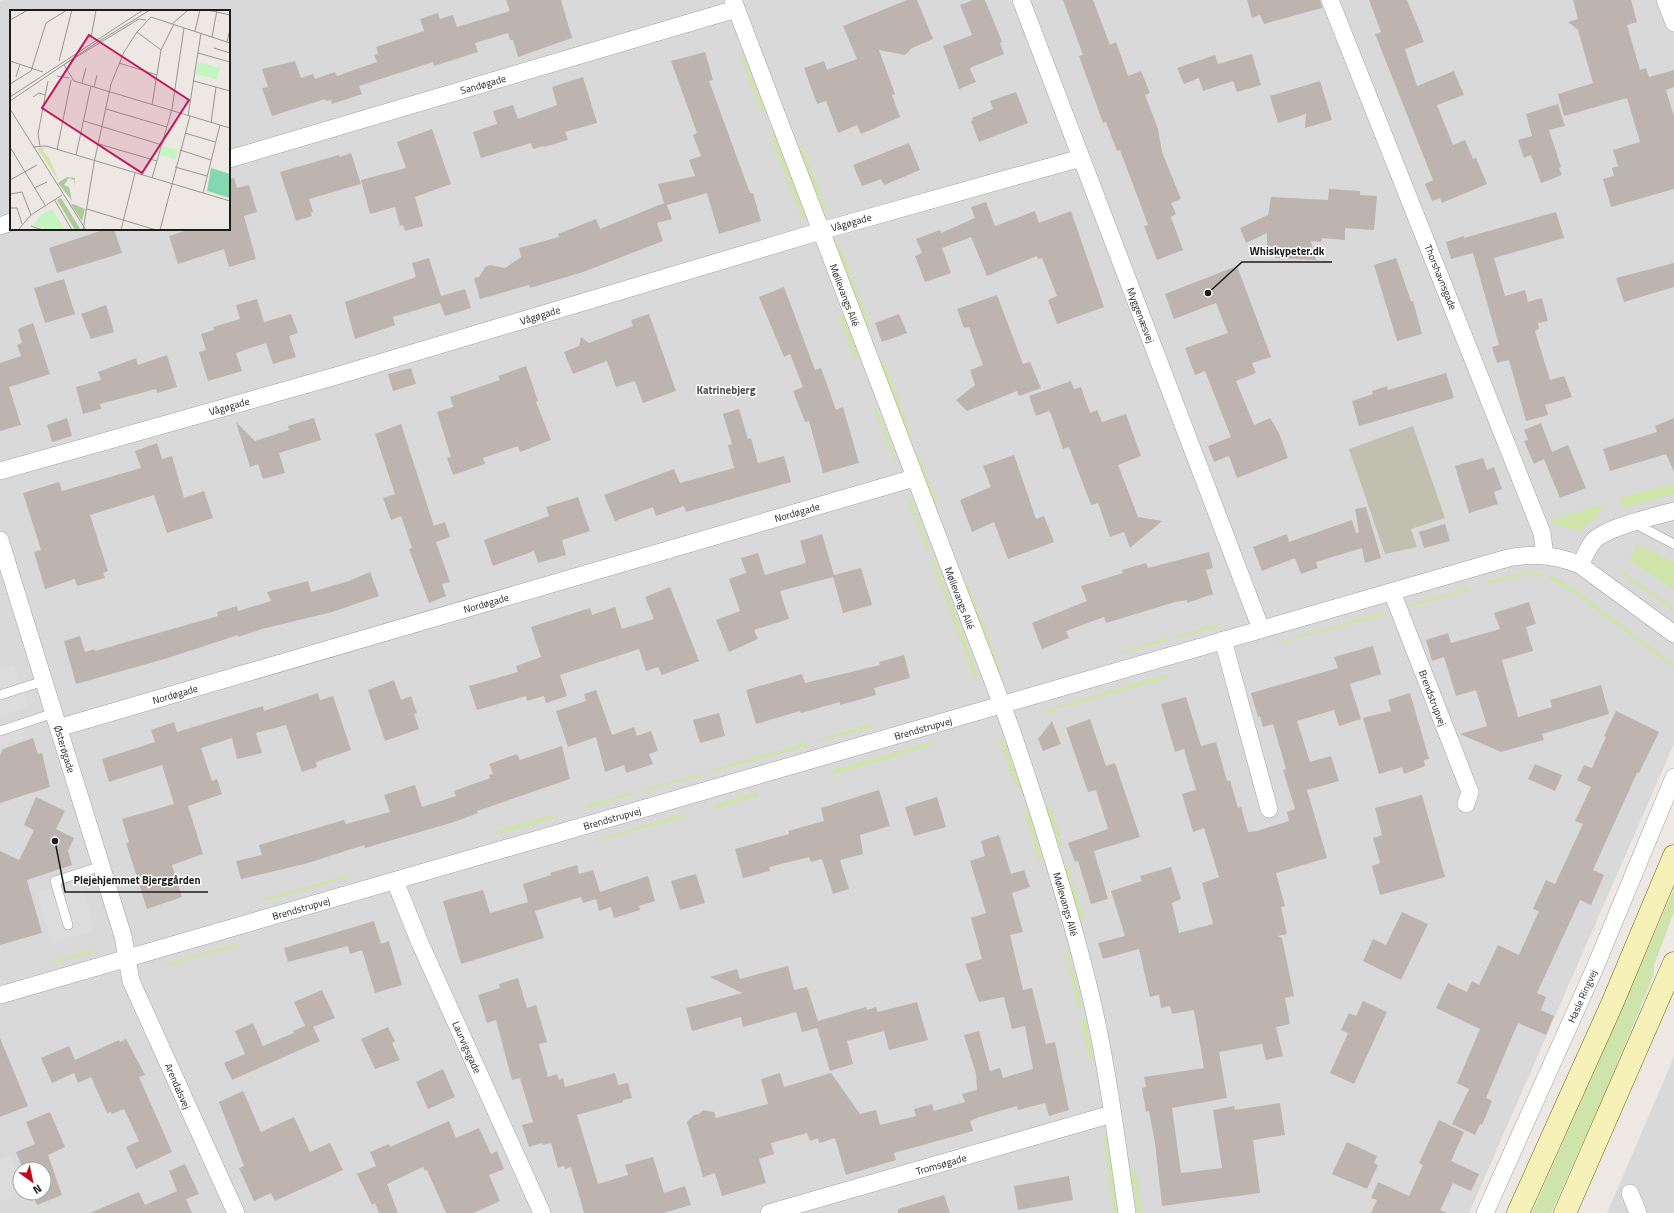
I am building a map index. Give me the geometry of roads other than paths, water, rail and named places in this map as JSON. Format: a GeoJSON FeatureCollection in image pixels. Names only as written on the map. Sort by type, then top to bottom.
{"type":"FeatureCollection","features":[{"type":"Feature","properties":{"kind":"main road"},"geometry":{"type":"LineString","coordinates":[[1518,1213],[1612,1004],[1674,856]]}},
{"type":"Feature","properties":{"kind":"main road"},"geometry":{"type":"LineString","coordinates":[[1565,1213],[1674,963]]}},
{"type":"Feature","properties":{"kind":"street","name":"Myggenæsvej"},"geometry":{"type":"LineString","coordinates":[[1021,0],[1080,158],[1262,629]]}},
{"type":"Feature","properties":{"kind":"street","name":"Thorshavnsgade"},"geometry":{"type":"LineString","coordinates":[[1330,0],[1542,533],[1546,556]]}},
{"type":"Feature","properties":{"kind":"street"},"geometry":{"type":"LineString","coordinates":[[1664,0],[1674,23]]}},
{"type":"Feature","properties":{"kind":"street","name":"Sandøgade"},"geometry":{"type":"LineString","coordinates":[[230,159],[734,5]]}},
{"type":"Feature","properties":{"kind":"street","name":"Møllevangs Allé"},"geometry":{"type":"LineString","coordinates":[[734,5],[1001,705],[1038,810],[1064,895],[1092,1002],[1112,1114],[1127,1213]]}},
{"type":"Feature","properties":{"kind":"street","name":"Vågøgade"},"geometry":{"type":"LineString","coordinates":[[0,471],[343,374],[821,231],[1080,158]]}},
{"type":"Feature","properties":{"kind":"street"},"geometry":{"type":"LineString","coordinates":[[0,226],[10,222]]}},
{"type":"Feature","properties":{"kind":"street","name":"Nordøgade"},"geometry":{"type":"LineString","coordinates":[[56,721],[914,478]]}},
{"type":"Feature","properties":{"kind":"street"},"geometry":{"type":"LineString","coordinates":[[1580,565],[1597,537],[1632,523],[1674,511]]}},
{"type":"Feature","properties":{"kind":"street","name":"Østerøgade"},"geometry":{"type":"LineString","coordinates":[[0,540],[102,866],[123,936],[127,958]]}},
{"type":"Feature","properties":{"kind":"street","name":"Brendstrupvej"},"geometry":{"type":"LineString","coordinates":[[0,995],[1521,555],[1546,556],[1570,561],[1580,565],[1674,634]]}},
{"type":"Feature","properties":{"kind":"street","name":"Brendstrupvej"},"geometry":{"type":"LineString","coordinates":[[1392,592],[1470,792],[1466,804]]}},
{"type":"Feature","properties":{"kind":"street"},"geometry":{"type":"LineString","coordinates":[[1223,640],[1269,809]]}},
{"type":"Feature","properties":{"kind":"street","name":"Hasle Ringvej"},"geometry":{"type":"LineString","coordinates":[[1485,1213],[1594,970],[1674,777]]}},
{"type":"Feature","properties":{"kind":"street","name":"Laurvigsgade"},"geometry":{"type":"LineString","coordinates":[[395,881],[414,929],[542,1213]]}},
{"type":"Feature","properties":{"kind":"street","name":"Arendalsvej"},"geometry":{"type":"LineString","coordinates":[[127,958],[131,981],[236,1213]]}},
{"type":"Feature","properties":{"kind":"street","name":"Tromsøgade"},"geometry":{"type":"LineString","coordinates":[[770,1213],[1112,1114]]}},
{"type":"Feature","properties":{"kind":"street"},"geometry":{"type":"LineString","coordinates":[[1630,1193],[1638,1213]]}},
{"type":"Feature","properties":{"kind":"lane"},"geometry":{"type":"LineString","coordinates":[[1632,523],[1674,544]]}},
{"type":"Feature","properties":{"kind":"lane"},"geometry":{"type":"LineString","coordinates":[[0,695],[44,681]]}},
{"type":"Feature","properties":{"kind":"lane"},"geometry":{"type":"LineString","coordinates":[[0,731],[56,721]]}},
{"type":"Feature","properties":{"kind":"lane"},"geometry":{"type":"LineString","coordinates":[[68,925],[55,880],[102,866]]}},
{"type":"Feature","properties":{"kind":"place","name":"Whiskypeter.dk"},"geometry":{"type":"Point","coordinates":[1208,293]}},
{"type":"Feature","properties":{"kind":"place","name":"Plejehjemmet Bjerggården"},"geometry":{"type":"Point","coordinates":[55,841]}},
{"type":"Feature","properties":{"kind":"district","name":"Katrinebjerg"},"geometry":{"type":"Point","coordinates":[726,390]}}]}
